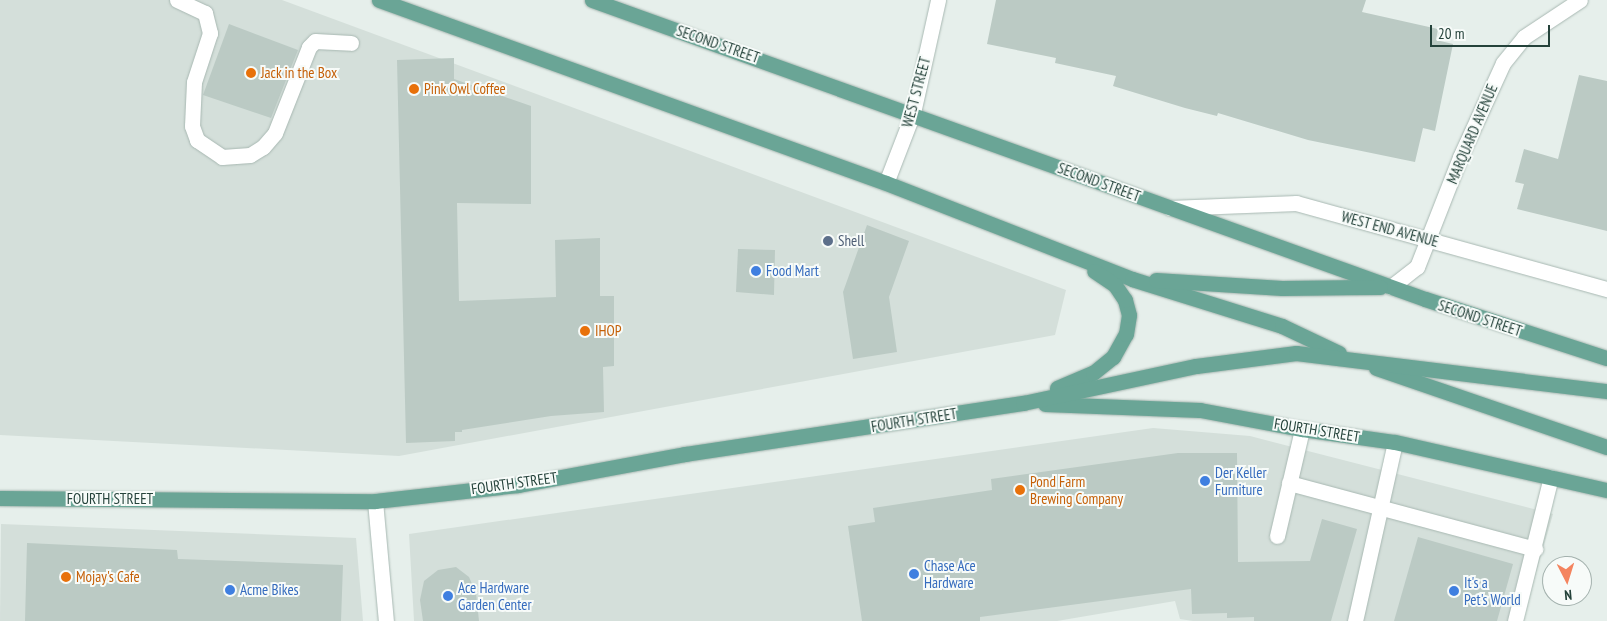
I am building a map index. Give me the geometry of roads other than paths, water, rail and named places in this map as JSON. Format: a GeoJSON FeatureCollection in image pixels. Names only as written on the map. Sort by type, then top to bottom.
{"type":"FeatureCollection","features":[{"type":"Feature","properties":{"kind":"main road"},"geometry":{"type":"LineString","coordinates":[[378,0],[886,182],[1054,246],[1132,279],[1282,326],[1348,358]]}},
{"type":"Feature","properties":{"kind":"main road","name":"SECOND STREET"},"geometry":{"type":"LineString","coordinates":[[592,0],[913,113],[1169,208],[1391,287],[1607,358]]}},
{"type":"Feature","properties":{"kind":"main road"},"geometry":{"type":"LineString","coordinates":[[1023,403],[1093,373],[1113,357],[1126,334],[1129,315],[1115,284],[1054,246]]}},
{"type":"Feature","properties":{"kind":"main road"},"geometry":{"type":"LineString","coordinates":[[1132,279],[1282,288],[1391,287]]}},
{"type":"Feature","properties":{"kind":"main road","name":"FOURTH STREET"},"geometry":{"type":"LineString","coordinates":[[0,498],[375,501],[518,485],[686,454],[1023,403],[1196,366],[1296,353],[1607,391]]}},
{"type":"Feature","properties":{"kind":"main road","name":"FOURTH STREET"},"geometry":{"type":"LineString","coordinates":[[1348,358],[1607,448]]}},
{"type":"Feature","properties":{"kind":"main road","name":"FOURTH STREET"},"geometry":{"type":"LineString","coordinates":[[1023,403],[1200,410],[1302,429],[1395,442],[1607,490]]}},
{"type":"Feature","properties":{"kind":"street"},"geometry":{"type":"LineString","coordinates":[[177,0],[205,13],[210,33],[194,82],[192,126],[197,140],[222,157],[250,155],[263,147],[275,132],[309,47],[315,41],[351,42]]}},
{"type":"Feature","properties":{"kind":"street","name":"WEST STREET"},"geometry":{"type":"LineString","coordinates":[[886,182],[913,113],[938,0]]}},
{"type":"Feature","properties":{"kind":"street","name":"MARQUARD AVENUE"},"geometry":{"type":"LineString","coordinates":[[1391,287],[1418,267],[1430,240],[1460,157],[1503,63],[1524,37],[1580,0]]}},
{"type":"Feature","properties":{"kind":"street","name":"WEST END AVENUE"},"geometry":{"type":"LineString","coordinates":[[1169,208],[1296,203],[1607,289]]}},
{"type":"Feature","properties":{"kind":"street"},"geometry":{"type":"LineString","coordinates":[[1277,536],[1302,429]]}},
{"type":"Feature","properties":{"kind":"street"},"geometry":{"type":"LineString","coordinates":[[1355,621],[1382,508],[1395,442]]}},
{"type":"Feature","properties":{"kind":"street"},"geometry":{"type":"LineString","coordinates":[[1515,621],[1552,477]]}},
{"type":"Feature","properties":{"kind":"street"},"geometry":{"type":"LineString","coordinates":[[1289,484],[1535,549]]}},
{"type":"Feature","properties":{"kind":"street"},"geometry":{"type":"LineString","coordinates":[[375,501],[386,621]]}},
{"type":"Feature","properties":{"kind":"place","name":"Jack in the Box"},"geometry":{"type":"Point","coordinates":[251,73]}},
{"type":"Feature","properties":{"kind":"place","name":"Pink Owl Coffee"},"geometry":{"type":"Point","coordinates":[414,89]}},
{"type":"Feature","properties":{"kind":"place","name":"Shell"},"geometry":{"type":"Point","coordinates":[828,241]}},
{"type":"Feature","properties":{"kind":"place","name":"Food Mart"},"geometry":{"type":"Point","coordinates":[756,271]}},
{"type":"Feature","properties":{"kind":"place","name":"IHOP"},"geometry":{"type":"Point","coordinates":[585,331]}},
{"type":"Feature","properties":{"kind":"place","name":"Der Keller Furniture"},"geometry":{"type":"Point","coordinates":[1205,481]}},
{"type":"Feature","properties":{"kind":"place","name":"Pond Farm Brewing Company"},"geometry":{"type":"Point","coordinates":[1020,490]}},
{"type":"Feature","properties":{"kind":"place","name":"Chase Ace Hardware"},"geometry":{"type":"Point","coordinates":[914,574]}},
{"type":"Feature","properties":{"kind":"place","name":"Mojay's Cafe"},"geometry":{"type":"Point","coordinates":[66,577]}},
{"type":"Feature","properties":{"kind":"place","name":"Acme Bikes"},"geometry":{"type":"Point","coordinates":[230,590]}},
{"type":"Feature","properties":{"kind":"place","name":"It's a Pet's World"},"geometry":{"type":"Point","coordinates":[1454,591]}},
{"type":"Feature","properties":{"kind":"place","name":"Ace Hardware Garden Center"},"geometry":{"type":"Point","coordinates":[448,596]}}]}
